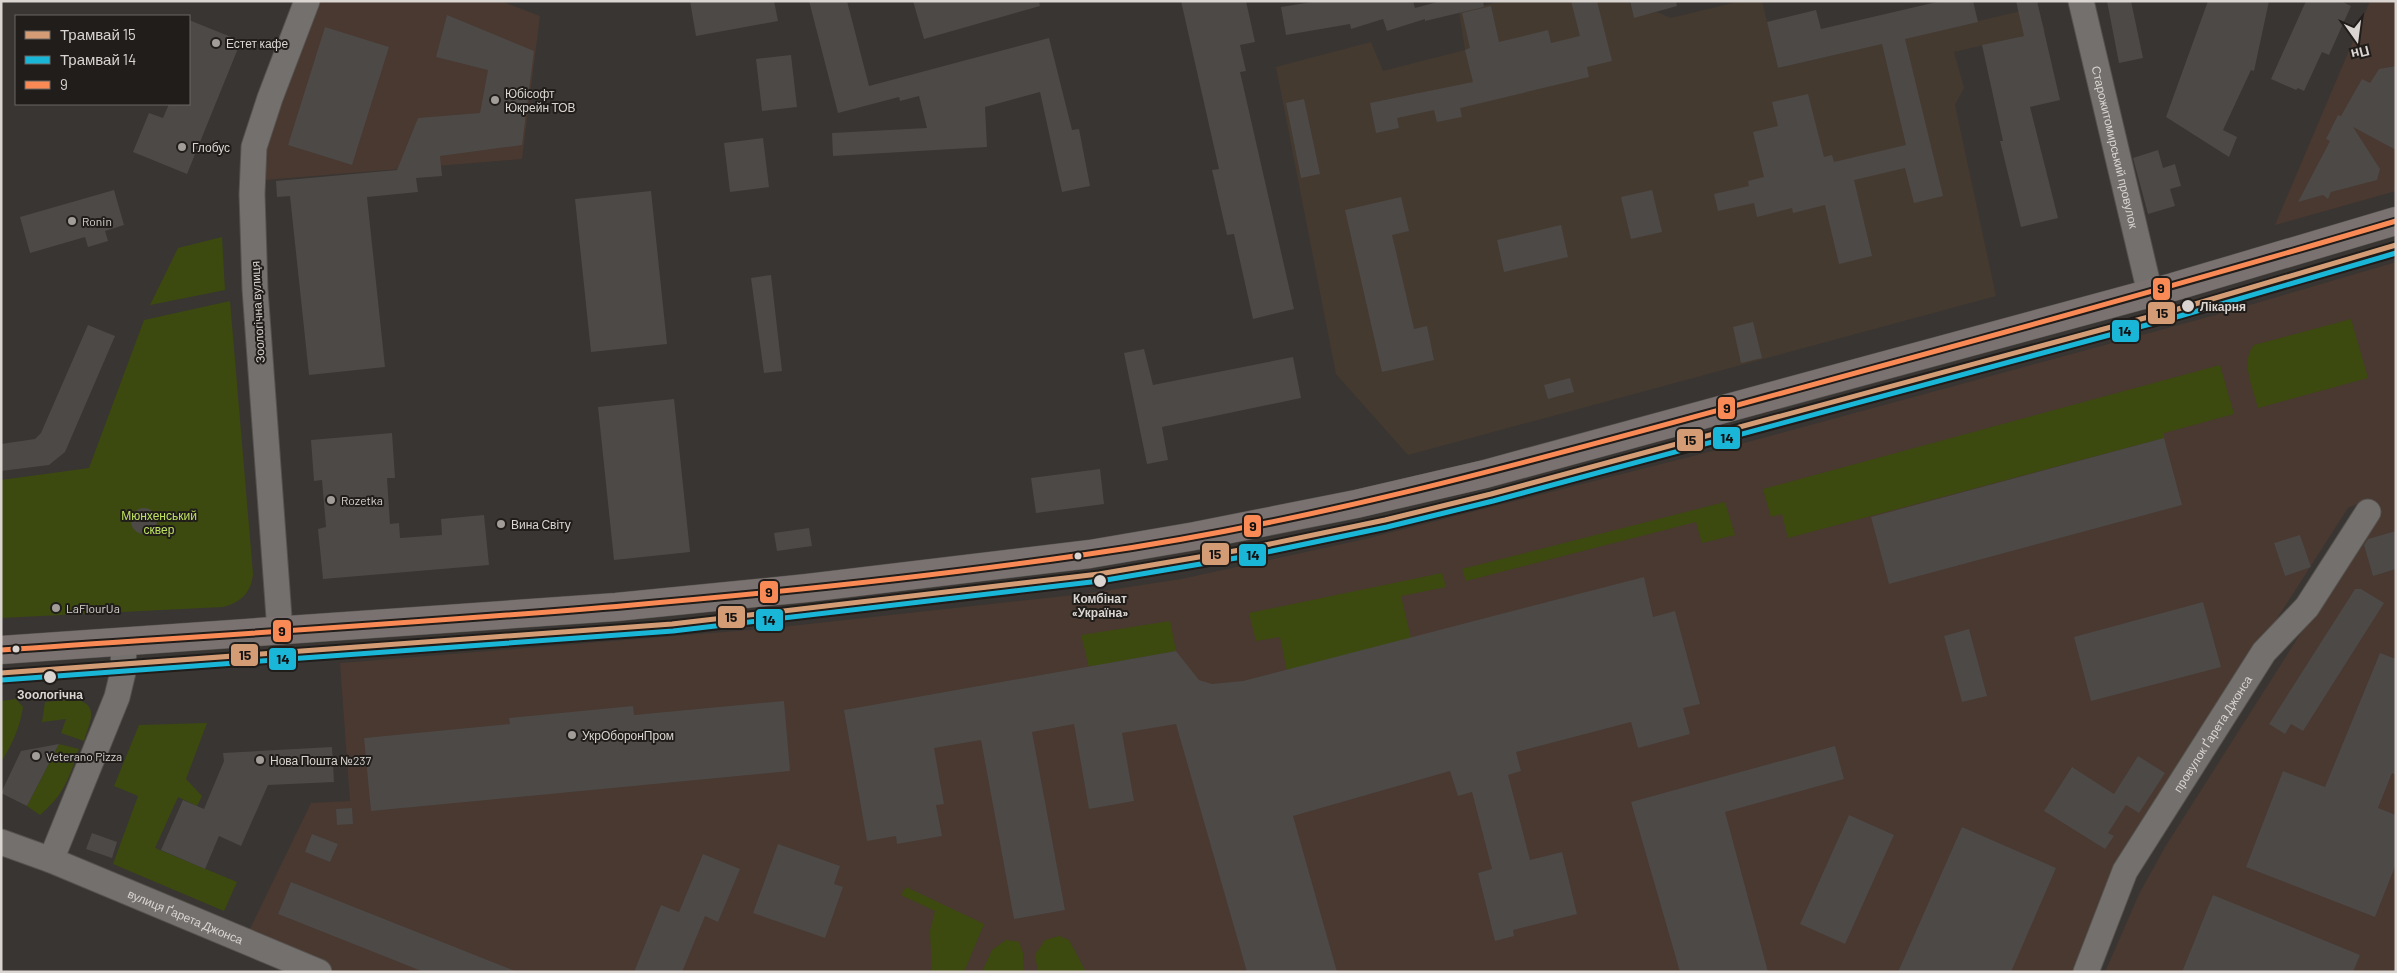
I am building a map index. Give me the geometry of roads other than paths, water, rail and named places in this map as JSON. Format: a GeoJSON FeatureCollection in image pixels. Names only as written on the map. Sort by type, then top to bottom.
{"type":"FeatureCollection","features":[{"type":"Feature","properties":{"kind":"main road"},"geometry":{"type":"LineString","coordinates":[[1,650],[616,607],[798,589],[1090,554],[1195,536],[1356,504],[1485,474],[2150,293],[2396,221]]}},
{"type":"Feature","properties":{"kind":"street","name":"Зоологічна вулиця"},"geometry":{"type":"LineString","coordinates":[[280,631],[255,289],[252,194],[254,147],[308,1]]}},
{"type":"Feature","properties":{"kind":"street","name":"Старожитомирський провулок"},"geometry":{"type":"LineString","coordinates":[[2081,1],[2150,293]]}},
{"type":"Feature","properties":{"kind":"street","name":"провулок Ґарета Джонса"},"geometry":{"type":"LineString","coordinates":[[2086,972],[2126,871],[2264,652],[2307,607],[2368,512]]}},
{"type":"Feature","properties":{"kind":"street"},"geometry":{"type":"LineString","coordinates":[[51,860],[117,697],[123,672],[124,641]]}},
{"type":"Feature","properties":{"kind":"street","name":"вулиця Ґарета Джонса"},"geometry":{"type":"LineString","coordinates":[[1,842],[51,860],[319,972]]}},
{"type":"Feature","properties":{"kind":"tram line","name":"15"},"geometry":{"type":"LineString","coordinates":[[1,673],[672,624],[1099,574],[1246,549],[1385,520],[1491,494],[2178,309],[2396,245]]}},
{"type":"Feature","properties":{"kind":"tram line","name":"14"},"geometry":{"type":"LineString","coordinates":[[2,680],[673,631],[1100,581],[1248,556],[1387,527],[1493,501],[2180,316],[2396,253]]}},
{"type":"Feature","properties":{"kind":"place","name":"Естет кафе"},"geometry":{"type":"Point","coordinates":[216,43]}},
{"type":"Feature","properties":{"kind":"place","name":"Юбісофт Юкрейн ТОВ"},"geometry":{"type":"Point","coordinates":[495,100]}},
{"type":"Feature","properties":{"kind":"place","name":"Глобус"},"geometry":{"type":"Point","coordinates":[182,147]}},
{"type":"Feature","properties":{"kind":"place","name":"Ronin"},"geometry":{"type":"Point","coordinates":[72,221]}},
{"type":"Feature","properties":{"kind":"place","name":"Лікарня"},"geometry":{"type":"Point","coordinates":[2188,306]}},
{"type":"Feature","properties":{"kind":"place","name":"Rozetka"},"geometry":{"type":"Point","coordinates":[331,500]}},
{"type":"Feature","properties":{"kind":"place","name":"Вина Світу"},"geometry":{"type":"Point","coordinates":[501,524]}},
{"type":"Feature","properties":{"kind":"place","name":"Комбінат «Україна»"},"geometry":{"type":"Point","coordinates":[1100,581]}},
{"type":"Feature","properties":{"kind":"place","name":"LaFlourUa"},"geometry":{"type":"Point","coordinates":[56,608]}},
{"type":"Feature","properties":{"kind":"place","name":"Зоологічна"},"geometry":{"type":"Point","coordinates":[50,677]}},
{"type":"Feature","properties":{"kind":"place","name":"УкрОборонПром"},"geometry":{"type":"Point","coordinates":[572,735]}},
{"type":"Feature","properties":{"kind":"place","name":"Veterano Pizza"},"geometry":{"type":"Point","coordinates":[36,756]}},
{"type":"Feature","properties":{"kind":"place","name":"Нова Пошта №237"},"geometry":{"type":"Point","coordinates":[260,760]}},
{"type":"Feature","properties":{"kind":"park label","name":"Мюнхенський сквер"},"geometry":{"type":"Point","coordinates":[159,522]}}]}
